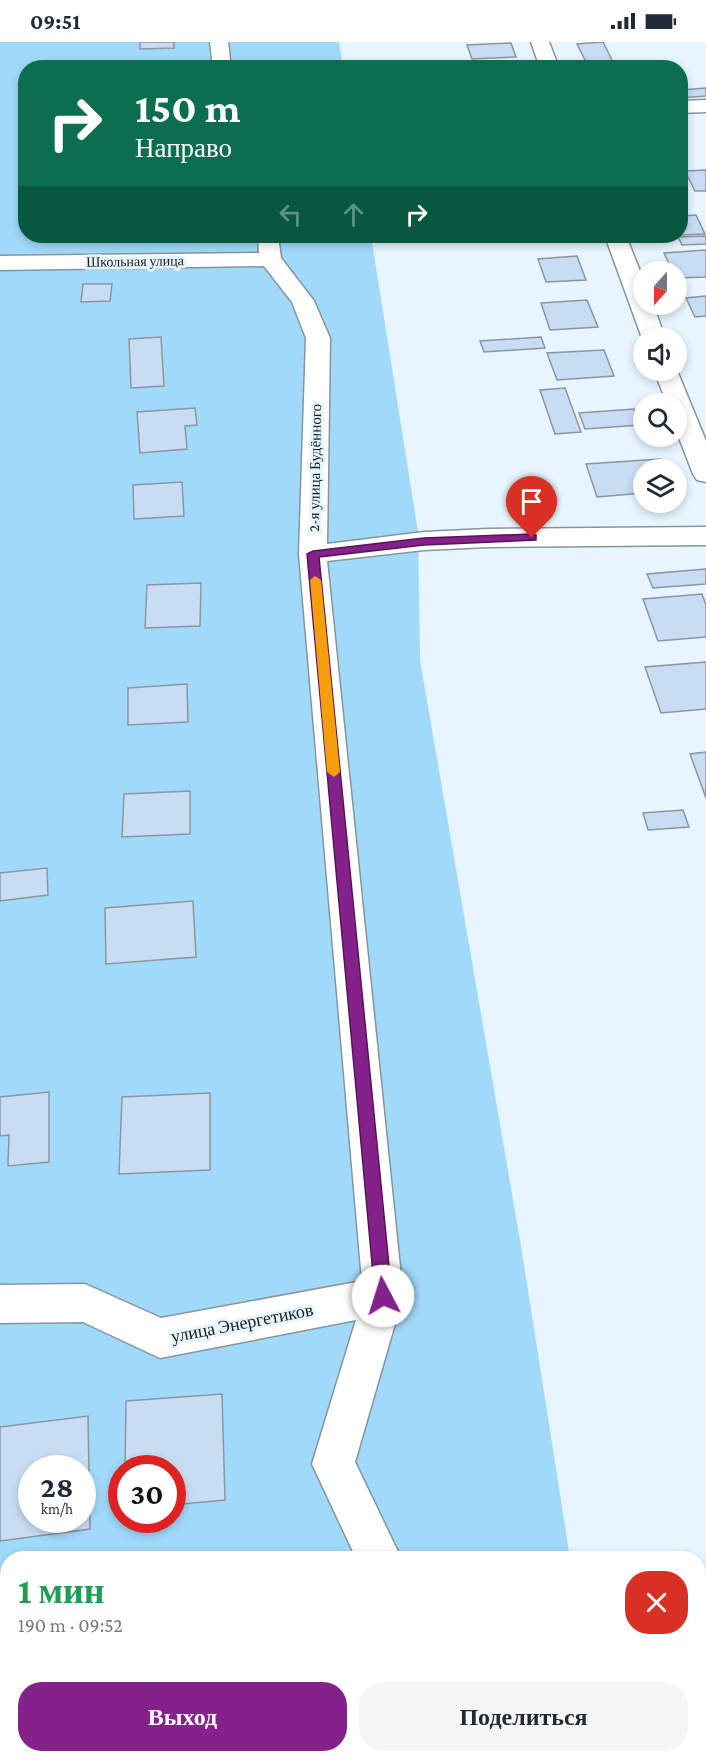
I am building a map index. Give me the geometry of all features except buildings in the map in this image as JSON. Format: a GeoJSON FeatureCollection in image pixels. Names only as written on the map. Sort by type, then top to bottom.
{"type":"FeatureCollection","features":[{"type":"Feature","properties":{"kind":"street"},"geometry":{"type":"LineString","coordinates":[[219,42],[221,60]]}},
{"type":"Feature","properties":{"kind":"street"},"geometry":{"type":"LineString","coordinates":[[540,42],[547,60]]}},
{"type":"Feature","properties":{"kind":"street"},"geometry":{"type":"LineString","coordinates":[[688,107],[706,106]]}},
{"type":"Feature","properties":{"kind":"street"},"geometry":{"type":"LineString","coordinates":[[618,243],[650,327]]}},
{"type":"Feature","properties":{"kind":"street","name":"Школьная улица"},"geometry":{"type":"LineString","coordinates":[[0,263],[269,247]]}},
{"type":"Feature","properties":{"kind":"street","name":"2-я улица Будённого"},"geometry":{"type":"LineString","coordinates":[[269,247],[303,301],[318,338],[313,554],[383,1296],[333,1464],[376,1551]]}},
{"type":"Feature","properties":{"kind":"street"},"geometry":{"type":"LineString","coordinates":[[670,381],[706,474]]}},
{"type":"Feature","properties":{"kind":"street"},"geometry":{"type":"LineString","coordinates":[[313,554],[424,541],[467,539],[706,536]]}},
{"type":"Feature","properties":{"kind":"street","name":"улица Энергетиков"},"geometry":{"type":"LineString","coordinates":[[0,1304],[85,1303],[160,1338],[383,1296]]}},
{"type":"Feature","properties":{"kind":"shaded area"},"geometry":{"type":"Polygon","coordinates":[[[0,42],[339,42],[342,60],[18,60],[18,243],[372,243],[418,532],[420,660],[522,1252],[569,1551],[0,1551],[0,42]]]}},
{"type":"Feature","properties":{"kind":"slow traffic"},"geometry":{"type":"LineString","coordinates":[[315,580],[334,772]]}},
{"type":"Feature","properties":{"kind":"route"},"geometry":{"type":"LineString","coordinates":[[383,1296],[313,554],[424,541],[532,538]]}}]}
